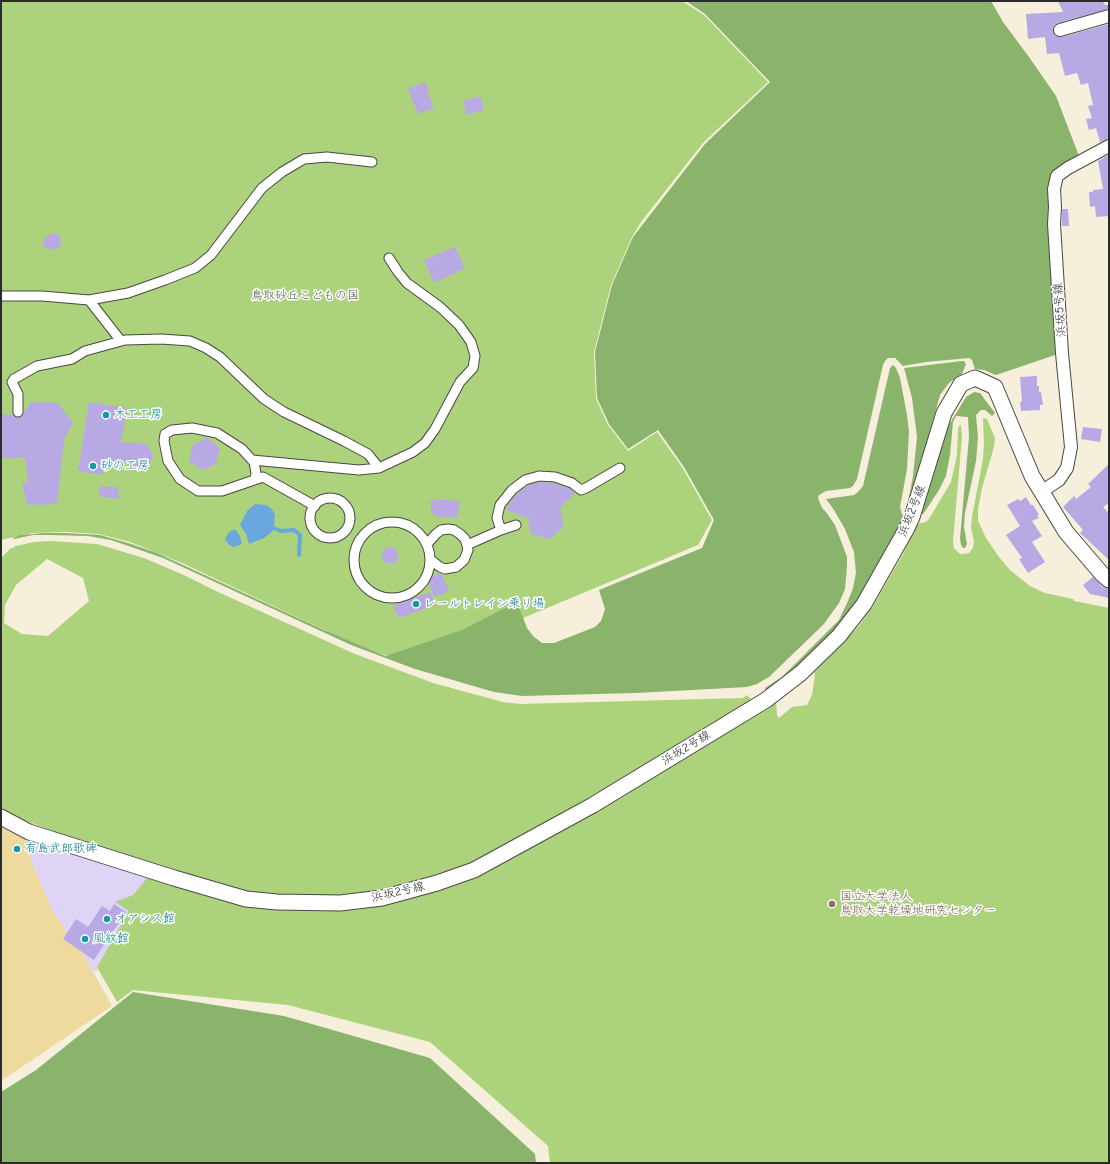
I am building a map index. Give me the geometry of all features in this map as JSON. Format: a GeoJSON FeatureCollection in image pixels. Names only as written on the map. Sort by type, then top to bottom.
{"type":"FeatureCollection","features":[{"type":"Feature","properties":{"kind":"street"},"geometry":{"type":"LineString","coordinates":[[1060,30],[1109,16]]}},
{"type":"Feature","properties":{"kind":"street","name":"浜坂5号線"},"geometry":{"type":"LineString","coordinates":[[1042,492],[1058,480],[1067,468],[1071,447],[1062,353],[1054,224],[1054,189],[1057,176],[1068,168],[1109,146]]}},
{"type":"Feature","properties":{"kind":"street"},"geometry":{"type":"LineString","coordinates":[[1,296],[42,296],[89,300],[128,293],[166,280],[195,268],[211,255],[262,188],[282,172],[304,159],[326,157],[372,162]]}},
{"type":"Feature","properties":{"kind":"street"},"geometry":{"type":"LineString","coordinates":[[252,460],[359,470],[379,468],[413,452],[425,443],[435,429],[460,382],[473,368],[475,362],[471,342],[459,325],[440,308],[407,283],[389,258]]}},
{"type":"Feature","properties":{"kind":"street"},"geometry":{"type":"LineString","coordinates":[[89,300],[121,341]]}},
{"type":"Feature","properties":{"kind":"street"},"geometry":{"type":"LineString","coordinates":[[18,412],[18,394],[12,382],[14,379],[37,366],[72,360],[85,351],[121,341],[161,339],[190,341],[206,348],[220,357],[264,399],[284,412],[368,454],[379,468]]}},
{"type":"Feature","properties":{"kind":"street","name":"浜坂2号線"},"geometry":{"type":"LineString","coordinates":[[1,817],[28,832],[246,899],[276,902],[340,903],[382,898],[438,883],[474,870],[593,805],[766,700],[806,668],[839,636],[864,604],[912,517],[944,413],[961,384],[975,378],[995,387],[1032,476],[1066,532],[1102,574],[1109,580]]}},
{"type":"Feature","properties":{"kind":"street"},"geometry":{"type":"LineString","coordinates":[[255,479],[256,473],[254,462],[242,449],[216,434],[192,428],[172,430],[165,434],[164,442],[168,461],[180,479],[198,491],[222,491],[263,477],[315,506]]}},
{"type":"Feature","properties":{"kind":"street"},"geometry":{"type":"LineString","coordinates":[[501,530],[497,518],[500,505],[512,490],[525,480],[538,476],[555,477],[572,483],[581,490],[620,468]]}},
{"type":"Feature","properties":{"kind":"street"},"geometry":{"type":"LineString","coordinates":[[332,498],[344,504],[350,515],[350,522],[344,534],[331,539],[319,535],[314,530],[310,518],[315,506],[320,501],[332,498]]}},
{"type":"Feature","properties":{"kind":"street"},"geometry":{"type":"LineString","coordinates":[[386,522],[406,524],[422,536],[427,544],[430,560],[427,577],[416,590],[401,597],[384,598],[376,595],[362,585],[354,570],[354,552],[361,537],[376,525],[386,522]]}},
{"type":"Feature","properties":{"kind":"street"},"geometry":{"type":"LineString","coordinates":[[467,545],[516,525]]}},
{"type":"Feature","properties":{"kind":"street"},"geometry":{"type":"LineString","coordinates":[[348,528],[361,537]]}},
{"type":"Feature","properties":{"kind":"street"},"geometry":{"type":"LineString","coordinates":[[427,544],[436,534],[442,530],[448,529],[454,530],[465,539],[468,550],[464,560],[456,567],[445,569],[430,560]]}},
{"type":"Feature","properties":{"kind":"shaded area"},"geometry":{"type":"Polygon","coordinates":[[[22,837],[152,880],[96,972],[51,946],[22,837]]]}},
{"type":"Feature","properties":{"kind":"green space","name":"鳥取砂丘こどもの国"},"geometry":{"type":"Polygon","coordinates":[[[1,1],[682,1],[704,15],[768,82],[703,143],[641,222],[632,237],[611,285],[594,352],[596,399],[608,425],[628,451],[657,432],[682,467],[712,520],[698,545],[480,636],[408,662],[376,652],[333,634],[182,563],[130,542],[99,534],[66,532],[32,533],[1,540],[1,1]]]}},
{"type":"Feature","properties":{"kind":"green space"},"geometry":{"type":"Polygon","coordinates":[[[686,1],[991,1],[1003,22],[1056,96],[1079,156],[1057,169],[1058,354],[996,375],[984,370],[975,369],[972,360],[969,358],[926,362],[903,366],[895,358],[888,358],[885,361],[857,479],[850,488],[826,491],[819,495],[818,498],[822,508],[835,525],[847,557],[845,589],[839,603],[824,624],[769,677],[757,684],[747,687],[636,693],[522,696],[494,692],[415,669],[351,645],[163,558],[111,540],[88,536],[50,535],[33,535],[13,538],[20,535],[65,533],[100,535],[128,543],[157,553],[324,630],[386,656],[462,630],[517,602],[527,628],[533,636],[542,643],[554,643],[595,627],[601,621],[605,609],[599,590],[702,548],[714,520],[684,467],[658,430],[628,449],[609,424],[597,398],[595,352],[612,285],[633,237],[705,144],[770,82],[705,14],[686,1]]]}},
{"type":"Feature","properties":{"kind":"green space"},"geometry":{"type":"Polygon","coordinates":[[[964,361],[966,364],[962,374],[949,383],[940,395],[913,495],[907,508],[913,476],[917,437],[912,398],[904,368],[964,361]]]}},
{"type":"Feature","properties":{"kind":"green space"},"geometry":{"type":"Polygon","coordinates":[[[893,365],[896,368],[900,378],[909,432],[907,469],[900,507],[902,514],[905,517],[896,537],[846,619],[810,657],[766,691],[765,688],[782,677],[839,620],[848,601],[853,588],[856,573],[854,552],[845,529],[826,499],[854,495],[863,486],[890,368],[893,365]]]}},
{"type":"Feature","properties":{"kind":"green space"},"geometry":{"type":"Polygon","coordinates":[[[974,392],[980,393],[995,413],[992,416],[985,410],[981,410],[976,415],[978,438],[976,461],[965,513],[964,527],[967,544],[965,548],[963,548],[960,538],[969,437],[968,417],[956,416],[953,422],[950,455],[946,476],[924,513],[919,516],[947,428],[966,397],[974,392]]]}},
{"type":"Feature","properties":{"kind":"green space","name":"国立大学法人 鳥取大学乾燥地研究センター"},"geometry":{"type":"Polygon","coordinates":[[[983,418],[987,419],[995,438],[978,509],[978,521],[986,538],[1010,570],[1030,586],[1045,593],[1109,608],[1109,1163],[550,1163],[548,1146],[430,1042],[288,1005],[133,990],[117,1002],[97,967],[129,911],[115,902],[133,895],[148,877],[215,897],[382,904],[432,892],[471,878],[511,859],[768,709],[776,702],[777,715],[779,718],[792,707],[807,705],[812,695],[815,675],[814,672],[858,627],[873,606],[903,554],[916,524],[926,522],[929,519],[951,482],[957,455],[958,429],[961,425],[962,437],[953,541],[954,548],[960,554],[969,553],[973,548],[974,541],[971,528],[983,459],[983,418]]]}},
{"type":"Feature","properties":{"kind":"green space"},"geometry":{"type":"Polygon","coordinates":[[[51,541],[97,544],[144,558],[355,654],[433,683],[503,702],[520,704],[743,698],[747,695],[752,700],[752,703],[484,857],[457,868],[395,887],[360,893],[315,897],[277,896],[245,891],[213,883],[81,842],[24,820],[1,808],[1,558],[10,549],[16,546],[34,542],[51,541]],[[47,559],[16,585],[5,605],[4,623],[22,634],[48,636],[89,601],[83,578],[47,559]]]}},
{"type":"Feature","properties":{"kind":"green space"},"geometry":{"type":"Polygon","coordinates":[[[133,992],[284,1016],[430,1058],[535,1154],[536,1163],[1,1163],[1,1092],[36,1070],[133,992]]]}},
{"type":"Feature","properties":{"kind":"sand"},"geometry":{"type":"Polygon","coordinates":[[[1,824],[24,835],[33,865],[52,910],[87,961],[112,1006],[1,1081],[1,824]]]}},
{"type":"Feature","properties":{"kind":"water"},"geometry":{"type":"Polygon","coordinates":[[[255,504],[266,505],[272,509],[275,515],[274,527],[272,532],[264,538],[249,544],[246,534],[240,525],[247,511],[255,504]]]}},
{"type":"Feature","properties":{"kind":"water"},"geometry":{"type":"Polygon","coordinates":[[[235,529],[240,536],[242,544],[234,547],[229,545],[225,539],[229,532],[235,529]]]}},
{"type":"Feature","properties":{"kind":"building"},"geometry":{"type":"Polygon","coordinates":[[[1058,1],[1103,1],[1105,5],[1109,5],[1109,9],[1058,23],[1054,25],[1053,29],[1055,35],[1062,37],[1109,24],[1109,139],[1100,142],[1096,128],[1089,130],[1086,119],[1092,118],[1088,106],[1093,105],[1088,83],[1081,85],[1077,73],[1065,76],[1059,53],[1047,54],[1045,37],[1028,39],[1026,14],[1063,12],[1058,1]]]}},
{"type":"Feature","properties":{"kind":"building"},"geometry":{"type":"Polygon","coordinates":[[[425,82],[434,108],[418,114],[408,89],[425,82]]]}},
{"type":"Feature","properties":{"kind":"building"},"geometry":{"type":"Polygon","coordinates":[[[480,96],[484,110],[467,115],[463,101],[480,96]]]}},
{"type":"Feature","properties":{"kind":"building"},"geometry":{"type":"Polygon","coordinates":[[[1109,155],[1109,216],[1096,217],[1095,206],[1090,207],[1089,192],[1103,189],[1098,161],[1109,155]]]}},
{"type":"Feature","properties":{"kind":"building"},"geometry":{"type":"Polygon","coordinates":[[[1062,209],[1068,209],[1069,226],[1062,226],[1062,209]]]}},
{"type":"Feature","properties":{"kind":"building"},"geometry":{"type":"Polygon","coordinates":[[[52,233],[58,234],[61,239],[60,246],[53,250],[43,247],[45,237],[52,233]]]}},
{"type":"Feature","properties":{"kind":"building"},"geometry":{"type":"Polygon","coordinates":[[[455,247],[465,268],[434,283],[424,260],[455,247]]]}},
{"type":"Feature","properties":{"kind":"building"},"geometry":{"type":"Polygon","coordinates":[[[1037,376],[1037,386],[1039,386],[1039,392],[1041,392],[1043,405],[1040,405],[1040,410],[1021,411],[1020,402],[1022,401],[1020,377],[1037,376]]]}},
{"type":"Feature","properties":{"kind":"building"},"geometry":{"type":"Polygon","coordinates":[[[31,402],[58,403],[73,423],[64,439],[57,504],[27,505],[22,483],[28,483],[25,457],[1,459],[1,414],[21,417],[31,402]]]}},
{"type":"Feature","properties":{"kind":"building"},"geometry":{"type":"Polygon","coordinates":[[[89,402],[127,408],[121,442],[147,444],[154,457],[145,469],[132,467],[131,464],[104,460],[102,475],[78,471],[89,402]]]}},
{"type":"Feature","properties":{"kind":"building"},"geometry":{"type":"Polygon","coordinates":[[[1083,427],[1102,429],[1100,442],[1081,439],[1083,427]]]}},
{"type":"Feature","properties":{"kind":"building"},"geometry":{"type":"Polygon","coordinates":[[[207,438],[220,448],[216,464],[202,470],[189,461],[193,445],[207,438]]]}},
{"type":"Feature","properties":{"kind":"building"},"geometry":{"type":"Polygon","coordinates":[[[1109,464],[1109,503],[1103,507],[1109,513],[1109,560],[1080,533],[1083,530],[1063,507],[1074,496],[1076,499],[1091,487],[1088,484],[1109,464]]]}},
{"type":"Feature","properties":{"kind":"building"},"geometry":{"type":"Polygon","coordinates":[[[540,482],[554,483],[568,488],[575,493],[560,508],[564,526],[550,539],[531,534],[528,518],[506,510],[516,494],[531,484],[540,482]]]}},
{"type":"Feature","properties":{"kind":"building"},"geometry":{"type":"Polygon","coordinates":[[[100,486],[119,488],[118,499],[99,496],[100,486]]]}},
{"type":"Feature","properties":{"kind":"building"},"geometry":{"type":"Polygon","coordinates":[[[1026,497],[1039,515],[1037,516],[1039,518],[1032,521],[1042,536],[1032,542],[1045,562],[1028,573],[1019,559],[1022,558],[1006,535],[1020,526],[1007,505],[1018,499],[1020,501],[1026,497]]]}},
{"type":"Feature","properties":{"kind":"building"},"geometry":{"type":"Polygon","coordinates":[[[431,499],[459,501],[459,513],[457,513],[457,518],[434,516],[435,513],[431,513],[431,499]]]}},
{"type":"Feature","properties":{"kind":"building"},"geometry":{"type":"Polygon","coordinates":[[[387,547],[395,548],[399,557],[395,563],[385,563],[381,555],[387,547]]]}},
{"type":"Feature","properties":{"kind":"building"},"geometry":{"type":"Polygon","coordinates":[[[440,573],[442,574],[449,591],[434,597],[427,579],[440,573]]]}},
{"type":"Feature","properties":{"kind":"building"},"geometry":{"type":"Polygon","coordinates":[[[1093,577],[1103,587],[1109,589],[1109,598],[1090,594],[1083,585],[1093,577]]]}},
{"type":"Feature","properties":{"kind":"building"},"geometry":{"type":"Polygon","coordinates":[[[430,592],[435,605],[399,618],[393,606],[430,592]]]}},
{"type":"Feature","properties":{"kind":"building"},"geometry":{"type":"Polygon","coordinates":[[[114,904],[126,912],[94,960],[63,939],[76,919],[88,927],[102,906],[110,911],[114,904]]]}},
{"type":"Feature","properties":{"kind":"waterway"},"geometry":{"type":"LineString","coordinates":[[269,526],[281,531],[294,530],[300,535],[299,555]]}},
{"type":"Feature","properties":{"kind":"place","name":"木工工房"},"geometry":{"type":"Point","coordinates":[106,415]}},
{"type":"Feature","properties":{"kind":"place","name":"砂の工房"},"geometry":{"type":"Point","coordinates":[93,466]}},
{"type":"Feature","properties":{"kind":"place","name":"レールトレイン乗り場"},"geometry":{"type":"Point","coordinates":[416,604]}},
{"type":"Feature","properties":{"kind":"place","name":"有島武郎歌碑"},"geometry":{"type":"Point","coordinates":[17,849]}},
{"type":"Feature","properties":{"kind":"place","name":"国立大学法人 鳥取大学乾燥地研究センター"},"geometry":{"type":"Point","coordinates":[832,904]}},
{"type":"Feature","properties":{"kind":"place","name":"オアシス館"},"geometry":{"type":"Point","coordinates":[107,919]}},
{"type":"Feature","properties":{"kind":"place","name":"風紋館"},"geometry":{"type":"Point","coordinates":[85,939]}}]}
